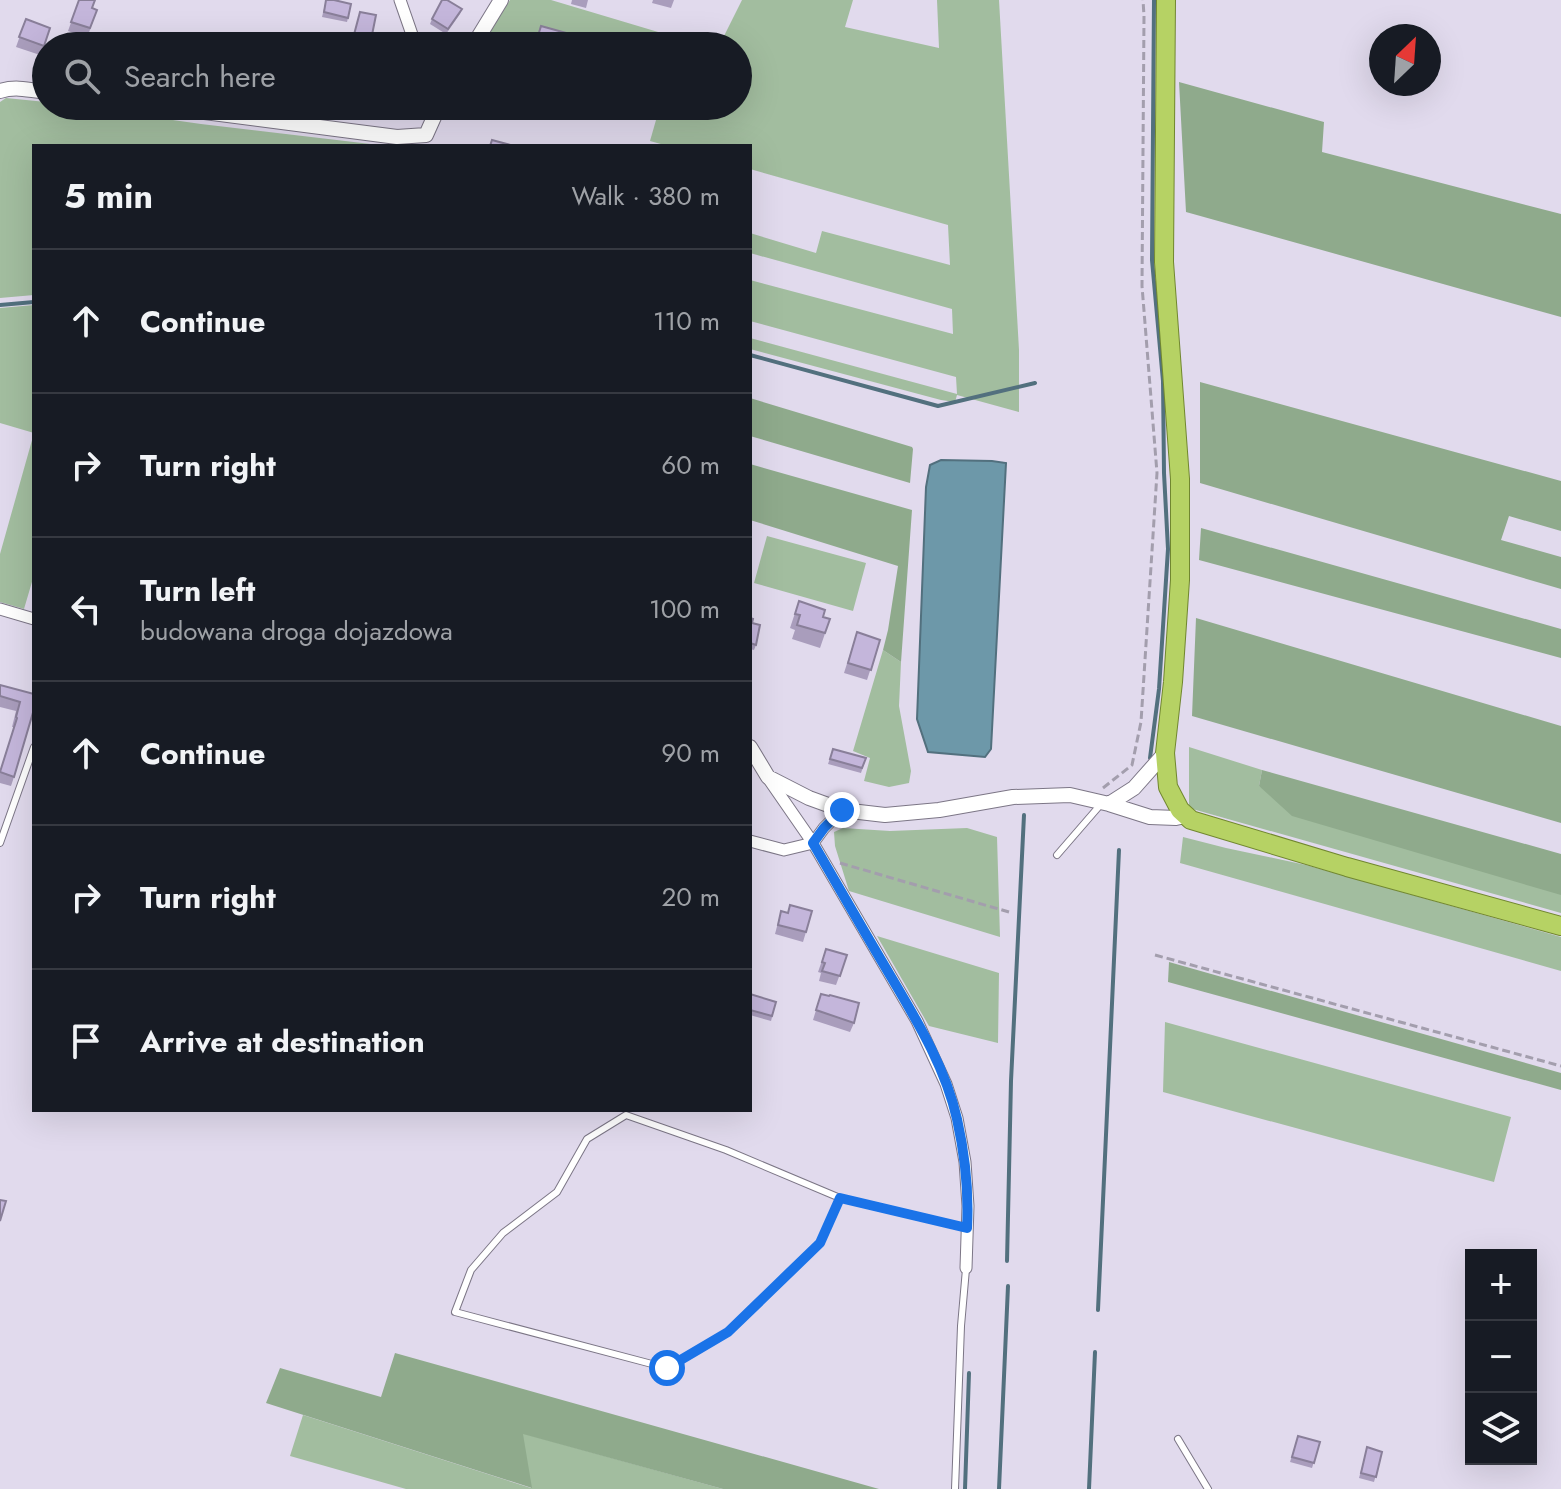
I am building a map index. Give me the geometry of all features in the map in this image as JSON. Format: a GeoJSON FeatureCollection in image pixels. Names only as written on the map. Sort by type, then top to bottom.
{"type":"FeatureCollection","features":[{"type":"Feature","properties":{"kind":"highway"},"geometry":{"type":"LineString","coordinates":[[1166,0],[1164,262],[1180,479],[1180,580],[1165,753],[1168,787],[1185,816],[1191,820],[1561,926]]}},
{"type":"Feature","properties":{"kind":"street"},"geometry":{"type":"LineString","coordinates":[[400,0],[411,32]]}},
{"type":"Feature","properties":{"kind":"street"},"geometry":{"type":"LineString","coordinates":[[482,32],[501,0]]}},
{"type":"Feature","properties":{"kind":"street"},"geometry":{"type":"LineString","coordinates":[[0,91],[7,88],[32,90]]}},
{"type":"Feature","properties":{"kind":"street"},"geometry":{"type":"LineString","coordinates":[[266,120],[430,141],[435,120]]}},
{"type":"Feature","properties":{"kind":"street"},"geometry":{"type":"LineString","coordinates":[[0,609],[32,618]]}},
{"type":"Feature","properties":{"kind":"street"},"geometry":{"type":"LineString","coordinates":[[752,750],[813,843],[917,1021],[946,1084],[957,1118],[965,1162],[968,1206],[966,1268]]}},
{"type":"Feature","properties":{"kind":"street"},"geometry":{"type":"LineString","coordinates":[[1105,803],[1134,788],[1165,753]]}},
{"type":"Feature","properties":{"kind":"street"},"geometry":{"type":"LineString","coordinates":[[768,777],[809,798],[842,810],[885,815],[939,810],[1013,797],[1070,795],[1150,817],[1185,816]]}},
{"type":"Feature","properties":{"kind":"street"},"geometry":{"type":"LineString","coordinates":[[752,842],[784,850],[813,843],[842,810]]}},
{"type":"Feature","properties":{"kind":"lane"},"geometry":{"type":"LineString","coordinates":[[0,843],[32,753]]}},
{"type":"Feature","properties":{"kind":"lane"},"geometry":{"type":"LineString","coordinates":[[1057,855],[1105,803]]}},
{"type":"Feature","properties":{"kind":"lane"},"geometry":{"type":"LineString","coordinates":[[840,1198],[820,1243],[728,1332],[667,1368],[455,1312],[471,1270],[503,1233],[557,1192],[587,1139],[626,1115],[726,1150],[840,1198],[967,1228]]}},
{"type":"Feature","properties":{"kind":"lane"},"geometry":{"type":"LineString","coordinates":[[955,1489],[966,1268]]}},
{"type":"Feature","properties":{"kind":"lane"},"geometry":{"type":"LineString","coordinates":[[1178,1439],[1208,1489]]}},
{"type":"Feature","properties":{"kind":"path"},"geometry":{"type":"LineString","coordinates":[[1082,799],[1108,785],[1132,765],[1141,722],[1157,473],[1142,286],[1143,0]]}},
{"type":"Feature","properties":{"kind":"path"},"geometry":{"type":"LineString","coordinates":[[825,863],[840,863],[1009,912]]}},
{"type":"Feature","properties":{"kind":"path"},"geometry":{"type":"LineString","coordinates":[[1155,955],[1561,1066]]}},
{"type":"Feature","properties":{"kind":"green space"},"geometry":{"type":"Polygon","coordinates":[[[510,0],[551,0],[658,32],[488,32],[510,0]]]}},
{"type":"Feature","properties":{"kind":"green space"},"geometry":{"type":"Polygon","coordinates":[[[742,0],[853,0],[845,27],[939,48],[937,0],[999,0],[1019,350],[1019,412],[957,395],[955,402],[941,400],[752,350],[752,339],[957,394],[956,377],[752,322],[752,281],[953,334],[952,309],[752,254],[752,234],[816,253],[822,231],[950,265],[948,225],[752,170],[752,144],[661,144],[650,141],[656,120],[752,120],[752,32],[726,32],[742,0]]]}},
{"type":"Feature","properties":{"kind":"green space"},"geometry":{"type":"Polygon","coordinates":[[[1179,82],[1324,122],[1322,152],[1561,214],[1561,317],[1186,212],[1179,82]]]}},
{"type":"Feature","properties":{"kind":"green space"},"geometry":{"type":"Polygon","coordinates":[[[6,98],[32,101],[32,120],[173,120],[371,144],[32,144],[32,295],[0,298],[0,102],[6,98]]]}},
{"type":"Feature","properties":{"kind":"green space"},"geometry":{"type":"Polygon","coordinates":[[[32,305],[32,432],[0,423],[0,308],[32,305]]]}},
{"type":"Feature","properties":{"kind":"green space"},"geometry":{"type":"Polygon","coordinates":[[[1200,382],[1561,481],[1561,531],[1509,516],[1501,540],[1561,557],[1561,589],[1200,483],[1200,382]]]}},
{"type":"Feature","properties":{"kind":"green space"},"geometry":{"type":"Polygon","coordinates":[[[752,399],[912,447],[910,483],[752,437],[752,399]]]}},
{"type":"Feature","properties":{"kind":"green space"},"geometry":{"type":"Polygon","coordinates":[[[32,440],[32,582],[24,609],[0,602],[0,554],[32,440]]]}},
{"type":"Feature","properties":{"kind":"green space"},"geometry":{"type":"Polygon","coordinates":[[[752,465],[912,510],[901,662],[883,650],[898,566],[752,521],[752,465]]]}},
{"type":"Feature","properties":{"kind":"green space"},"geometry":{"type":"Polygon","coordinates":[[[1201,528],[1561,629],[1561,658],[1199,560],[1201,528]]]}},
{"type":"Feature","properties":{"kind":"green space"},"geometry":{"type":"Polygon","coordinates":[[[767,536],[866,563],[853,611],[754,583],[767,536]]]}},
{"type":"Feature","properties":{"kind":"green space"},"geometry":{"type":"Polygon","coordinates":[[[1196,618],[1561,726],[1561,823],[1192,716],[1196,618]]]}},
{"type":"Feature","properties":{"kind":"green space"},"geometry":{"type":"Polygon","coordinates":[[[883,650],[901,662],[899,706],[911,771],[909,783],[889,787],[864,781],[870,758],[853,751],[883,650]]]}},
{"type":"Feature","properties":{"kind":"green space"},"geometry":{"type":"Polygon","coordinates":[[[1189,747],[1262,770],[1259,786],[1561,893],[1561,913],[1189,808],[1189,747]]]}},
{"type":"Feature","properties":{"kind":"green space"},"geometry":{"type":"Polygon","coordinates":[[[1262,770],[1561,854],[1561,895],[1292,816],[1259,786],[1262,770]]]}},
{"type":"Feature","properties":{"kind":"green space"},"geometry":{"type":"Polygon","coordinates":[[[843,828],[890,831],[967,828],[997,837],[1000,937],[849,891],[835,846],[834,832],[843,828]]]}},
{"type":"Feature","properties":{"kind":"green space"},"geometry":{"type":"Polygon","coordinates":[[[1183,837],[1306,865],[1561,937],[1561,971],[1180,863],[1183,837]]]}},
{"type":"Feature","properties":{"kind":"green space"},"geometry":{"type":"Polygon","coordinates":[[[877,936],[999,973],[998,1043],[929,1026],[877,936]]]}},
{"type":"Feature","properties":{"kind":"green space"},"geometry":{"type":"Polygon","coordinates":[[[1169,962],[1561,1073],[1561,1090],[1168,982],[1169,962]]]}},
{"type":"Feature","properties":{"kind":"green space"},"geometry":{"type":"Polygon","coordinates":[[[1165,1022],[1511,1117],[1494,1182],[1163,1092],[1165,1022]]]}},
{"type":"Feature","properties":{"kind":"green space"},"geometry":{"type":"Polygon","coordinates":[[[395,1353],[879,1489],[723,1489],[523,1434],[532,1488],[266,1403],[280,1368],[381,1397],[395,1353]]]}},
{"type":"Feature","properties":{"kind":"green space"},"geometry":{"type":"Polygon","coordinates":[[[303,1415],[531,1488],[522,1433],[723,1489],[406,1489],[290,1456],[303,1415]]]}},
{"type":"Feature","properties":{"kind":"water"},"geometry":{"type":"Polygon","coordinates":[[[941,460],[1006,463],[991,749],[985,757],[928,752],[917,719],[926,487],[930,465],[941,460]]]}},
{"type":"Feature","properties":{"kind":"building"},"geometry":{"type":"Polygon","coordinates":[[[79,0],[95,0],[92,8],[97,10],[90,28],[71,22],[79,0]]]}},
{"type":"Feature","properties":{"kind":"building"},"geometry":{"type":"Polygon","coordinates":[[[326,0],[351,4],[348,18],[324,12],[326,0]]]}},
{"type":"Feature","properties":{"kind":"building"},"geometry":{"type":"Polygon","coordinates":[[[442,0],[462,9],[448,29],[432,19],[442,0]]]}},
{"type":"Feature","properties":{"kind":"building"},"geometry":{"type":"Polygon","coordinates":[[[360,12],[376,15],[373,32],[355,32],[360,12]]]}},
{"type":"Feature","properties":{"kind":"building"},"geometry":{"type":"Polygon","coordinates":[[[26,19],[50,28],[49,32],[32,32],[32,42],[19,37],[26,19]]]}},
{"type":"Feature","properties":{"kind":"building"},"geometry":{"type":"Polygon","coordinates":[[[541,26],[563,32],[539,32],[541,26]]]}},
{"type":"Feature","properties":{"kind":"building"},"geometry":{"type":"Polygon","coordinates":[[[799,601],[825,610],[823,617],[830,619],[825,633],[797,625],[800,615],[795,614],[799,601]]]}},
{"type":"Feature","properties":{"kind":"building"},"geometry":{"type":"Polygon","coordinates":[[[752,623],[760,625],[756,645],[752,644],[752,623]]]}},
{"type":"Feature","properties":{"kind":"building"},"geometry":{"type":"Polygon","coordinates":[[[857,632],[880,640],[871,670],[848,663],[857,632]]]}},
{"type":"Feature","properties":{"kind":"building"},"geometry":{"type":"Polygon","coordinates":[[[0,685],[32,693],[32,716],[14,777],[0,772],[20,702],[0,696],[0,685]]]}},
{"type":"Feature","properties":{"kind":"building"},"geometry":{"type":"Polygon","coordinates":[[[833,749],[866,758],[862,768],[830,759],[833,749]]]}},
{"type":"Feature","properties":{"kind":"building"},"geometry":{"type":"Polygon","coordinates":[[[790,905],[812,911],[806,932],[778,925],[781,911],[788,913],[790,905]]]}},
{"type":"Feature","properties":{"kind":"building"},"geometry":{"type":"Polygon","coordinates":[[[826,949],[847,955],[840,976],[822,971],[826,949]]]}},
{"type":"Feature","properties":{"kind":"building"},"geometry":{"type":"Polygon","coordinates":[[[821,994],[859,1003],[854,1023],[816,1010],[821,994]]]}},
{"type":"Feature","properties":{"kind":"building"},"geometry":{"type":"Polygon","coordinates":[[[752,995],[776,1002],[772,1016],[752,1011],[752,995]]]}},
{"type":"Feature","properties":{"kind":"building"},"geometry":{"type":"Polygon","coordinates":[[[0,1200],[6,1201],[0,1221],[0,1200]]]}},
{"type":"Feature","properties":{"kind":"building"},"geometry":{"type":"Polygon","coordinates":[[[1298,1436],[1320,1442],[1314,1463],[1292,1457],[1298,1436]]]}},
{"type":"Feature","properties":{"kind":"building"},"geometry":{"type":"Polygon","coordinates":[[[1367,1447],[1382,1452],[1376,1477],[1361,1473],[1367,1447]]]}},
{"type":"Feature","properties":{"kind":"waterway"},"geometry":{"type":"LineString","coordinates":[[1150,758],[1159,689],[1168,549],[1163,381],[1152,260],[1154,0]]}},
{"type":"Feature","properties":{"kind":"waterway"},"geometry":{"type":"LineString","coordinates":[[0,305],[32,302]]}},
{"type":"Feature","properties":{"kind":"waterway"},"geometry":{"type":"LineString","coordinates":[[752,356],[938,406],[1035,383]]}},
{"type":"Feature","properties":{"kind":"waterway"},"geometry":{"type":"LineString","coordinates":[[1007,1261],[1011,1081],[1024,815]]}},
{"type":"Feature","properties":{"kind":"waterway"},"geometry":{"type":"LineString","coordinates":[[1098,1310],[1119,850]]}},
{"type":"Feature","properties":{"kind":"waterway"},"geometry":{"type":"LineString","coordinates":[[999,1489],[1008,1286]]}},
{"type":"Feature","properties":{"kind":"waterway"},"geometry":{"type":"LineString","coordinates":[[1089,1489],[1095,1352]]}},
{"type":"Feature","properties":{"kind":"waterway"},"geometry":{"type":"LineString","coordinates":[[965,1489],[969,1373]]}},
{"type":"Feature","properties":{"kind":"route"},"geometry":{"type":"LineString","coordinates":[[667,1368],[728,1332],[820,1243],[840,1198],[967,1228],[965,1162],[957,1118],[946,1084],[917,1021],[813,843],[842,810]]}}]}
